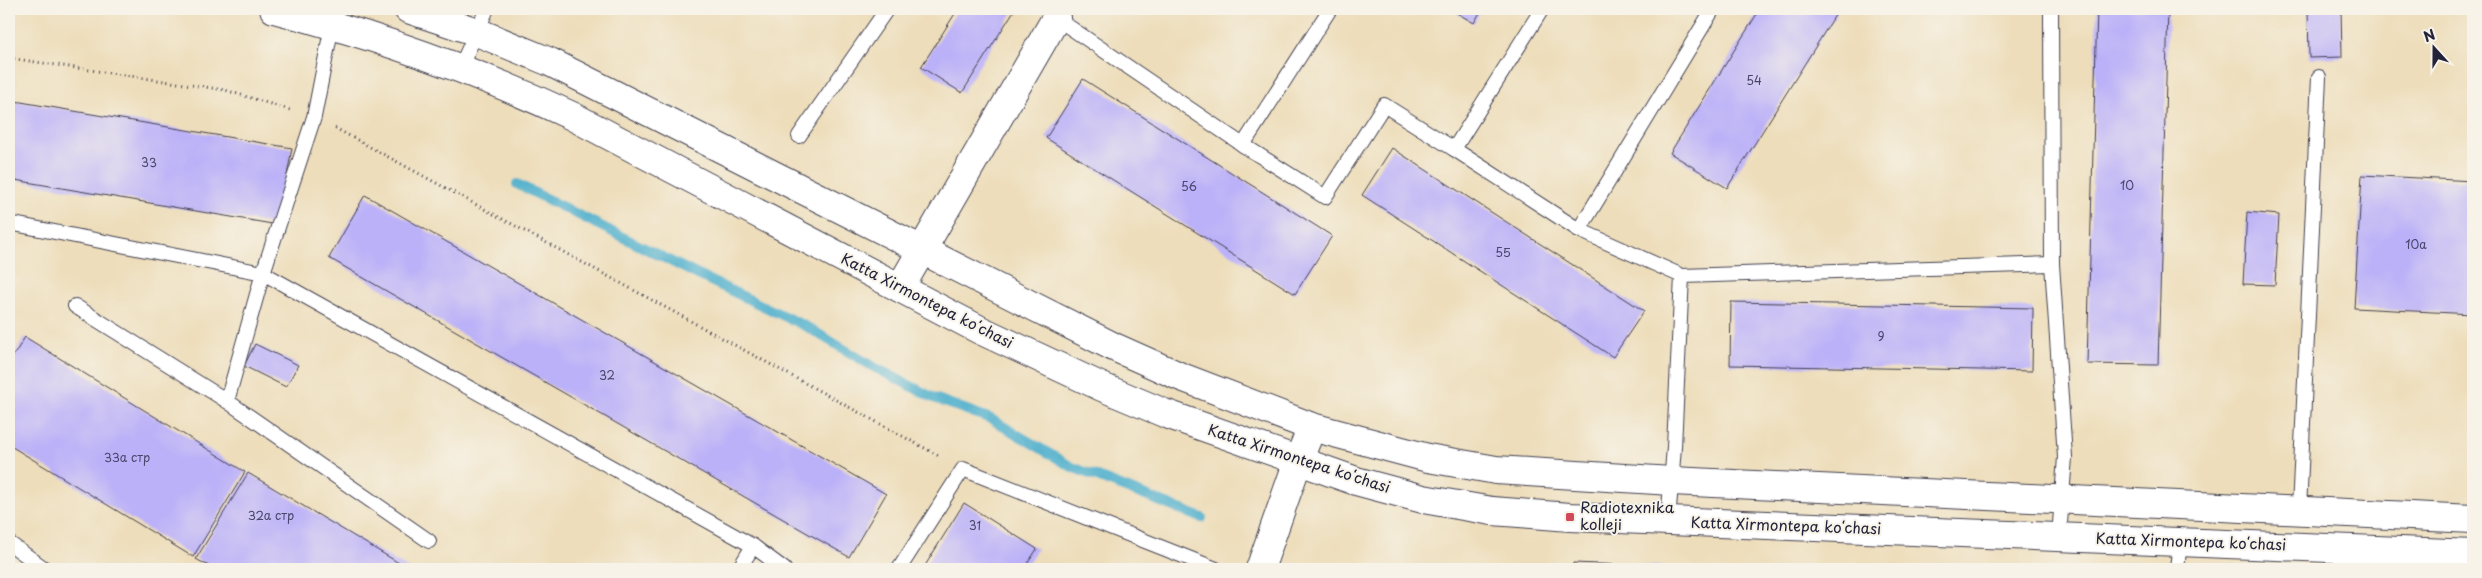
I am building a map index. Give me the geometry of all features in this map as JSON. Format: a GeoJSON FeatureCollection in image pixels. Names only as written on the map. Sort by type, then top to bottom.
{"type":"FeatureCollection","features":[{"type":"Feature","properties":{"kind":"main road","name":"Katta Xirmontepa koʻchasi"},"geometry":{"type":"LineString","coordinates":[[274,9],[332,25],[460,68],[572,116],[980,330],[1102,387],[1182,420],[1356,481],[1458,506],[1492,511],[1570,517],[2473,554]]}},
{"type":"Feature","properties":{"kind":"main road"},"geometry":{"type":"LineString","coordinates":[[408,9],[482,20],[550,62],[1114,348],[1179,376],[1312,427],[1369,444],[1461,466],[1496,470],[1672,481],[2473,518]]}},
{"type":"Feature","properties":{"kind":"main road"},"geometry":{"type":"LineString","coordinates":[[900,288],[923,252],[940,218],[1059,14]]}},
{"type":"Feature","properties":{"kind":"main road"},"geometry":{"type":"LineString","coordinates":[[1260,569],[1312,427]]}},
{"type":"Feature","properties":{"kind":"lane"},"geometry":{"type":"LineString","coordinates":[[799,136],[887,9]]}},
{"type":"Feature","properties":{"kind":"lane"},"geometry":{"type":"LineString","coordinates":[[1243,145],[1330,9]]}},
{"type":"Feature","properties":{"kind":"lane"},"geometry":{"type":"LineString","coordinates":[[1454,149],[1542,9]]}},
{"type":"Feature","properties":{"kind":"lane"},"geometry":{"type":"LineString","coordinates":[[1580,230],[1713,9]]}},
{"type":"Feature","properties":{"kind":"lane"},"geometry":{"type":"LineString","coordinates":[[2051,9],[2052,264],[2065,458],[2059,537]]}},
{"type":"Feature","properties":{"kind":"lane"},"geometry":{"type":"LineString","coordinates":[[1059,14],[1243,145],[1325,197],[1384,105],[1580,230],[1682,276],[2052,264]]}},
{"type":"Feature","properties":{"kind":"lane"},"geometry":{"type":"LineString","coordinates":[[460,68],[482,20]]}},
{"type":"Feature","properties":{"kind":"lane"},"geometry":{"type":"LineString","coordinates":[[227,401],[263,272],[314,117],[332,25]]}},
{"type":"Feature","properties":{"kind":"lane"},"geometry":{"type":"LineString","coordinates":[[2299,510],[2319,77]]}},
{"type":"Feature","properties":{"kind":"lane"},"geometry":{"type":"LineString","coordinates":[[9,223],[263,272],[753,546],[784,569]]}},
{"type":"Feature","properties":{"kind":"lane"},"geometry":{"type":"LineString","coordinates":[[1668,521],[1672,481],[1682,276]]}},
{"type":"Feature","properties":{"kind":"lane"},"geometry":{"type":"LineString","coordinates":[[76,306],[227,401],[428,541]]}},
{"type":"Feature","properties":{"kind":"lane"},"geometry":{"type":"LineString","coordinates":[[898,569],[962,469],[1216,569]]}},
{"type":"Feature","properties":{"kind":"lane"},"geometry":{"type":"LineString","coordinates":[[2177,569],[2180,542]]}},
{"type":"Feature","properties":{"kind":"lane"},"geometry":{"type":"LineString","coordinates":[[9,543],[45,569]]}},
{"type":"Feature","properties":{"kind":"lane"},"geometry":{"type":"LineString","coordinates":[[739,569],[753,546]]}},
{"type":"Feature","properties":{"kind":"path"},"geometry":{"type":"LineString","coordinates":[[9,58],[225,90],[314,117],[962,469]]}},
{"type":"Feature","properties":{"kind":"building"},"geometry":{"type":"Polygon","coordinates":[[[958,9],[1015,9],[962,93],[921,67],[958,9]]]}},
{"type":"Feature","properties":{"kind":"building"},"geometry":{"type":"Polygon","coordinates":[[[1450,9],[1482,9],[1474,23],[1450,9]]]}},
{"type":"Feature","properties":{"kind":"building"},"geometry":{"type":"Polygon","coordinates":[[[1760,9],[1839,9],[1727,188],[1670,153],[1760,9]]]}},
{"type":"Feature","properties":{"kind":"building"},"geometry":{"type":"Polygon","coordinates":[[[2097,9],[2168,9],[2158,365],[2087,364],[2097,9]]]}},
{"type":"Feature","properties":{"kind":"building"},"geometry":{"type":"Polygon","coordinates":[[[2308,9],[2341,9],[2342,57],[2309,58],[2308,9]]]}},
{"type":"Feature","properties":{"kind":"building"},"geometry":{"type":"Polygon","coordinates":[[[1083,79],[1332,236],[1295,294],[1046,138],[1083,79]]]}},
{"type":"Feature","properties":{"kind":"building"},"geometry":{"type":"Polygon","coordinates":[[[9,100],[292,148],[278,225],[9,179],[9,100]]]}},
{"type":"Feature","properties":{"kind":"building"},"geometry":{"type":"Polygon","coordinates":[[[1392,148],[1644,311],[1613,357],[1362,195],[1392,148]]]}},
{"type":"Feature","properties":{"kind":"building"},"geometry":{"type":"Polygon","coordinates":[[[2362,175],[2473,181],[2473,314],[2354,308],[2362,175]]]}},
{"type":"Feature","properties":{"kind":"building"},"geometry":{"type":"Polygon","coordinates":[[[365,195],[886,494],[849,557],[329,258],[365,195]]]}},
{"type":"Feature","properties":{"kind":"building"},"geometry":{"type":"Polygon","coordinates":[[[2247,212],[2279,215],[2275,285],[2243,284],[2247,212]]]}},
{"type":"Feature","properties":{"kind":"building"},"geometry":{"type":"Polygon","coordinates":[[[1731,302],[2033,308],[2032,371],[1730,365],[1731,302]]]}},
{"type":"Feature","properties":{"kind":"building"},"geometry":{"type":"Polygon","coordinates":[[[25,337],[245,472],[193,557],[9,445],[9,363],[25,337]]]}},
{"type":"Feature","properties":{"kind":"building"},"geometry":{"type":"Polygon","coordinates":[[[255,344],[298,365],[286,387],[244,366],[255,344]]]}},
{"type":"Feature","properties":{"kind":"building"},"geometry":{"type":"Polygon","coordinates":[[[248,473],[409,569],[214,569],[196,559],[248,473]]]}},
{"type":"Feature","properties":{"kind":"building"},"geometry":{"type":"Polygon","coordinates":[[[964,503],[1037,549],[1024,569],[923,569],[964,503]]]}},
{"type":"Feature","properties":{"kind":"building"},"geometry":{"type":"Polygon","coordinates":[[[1573,563],[1677,567],[1677,569],[1573,569],[1573,563]]]}},
{"type":"Feature","properties":{"kind":"waterway"},"geometry":{"type":"LineString","coordinates":[[517,184],[696,274],[807,327],[872,366],[934,398],[991,419],[1072,467],[1202,518]]}},
{"type":"Feature","properties":{"kind":"place","name":"Radiotexnika kolleji"},"geometry":{"type":"Point","coordinates":[1570,517]}}]}
